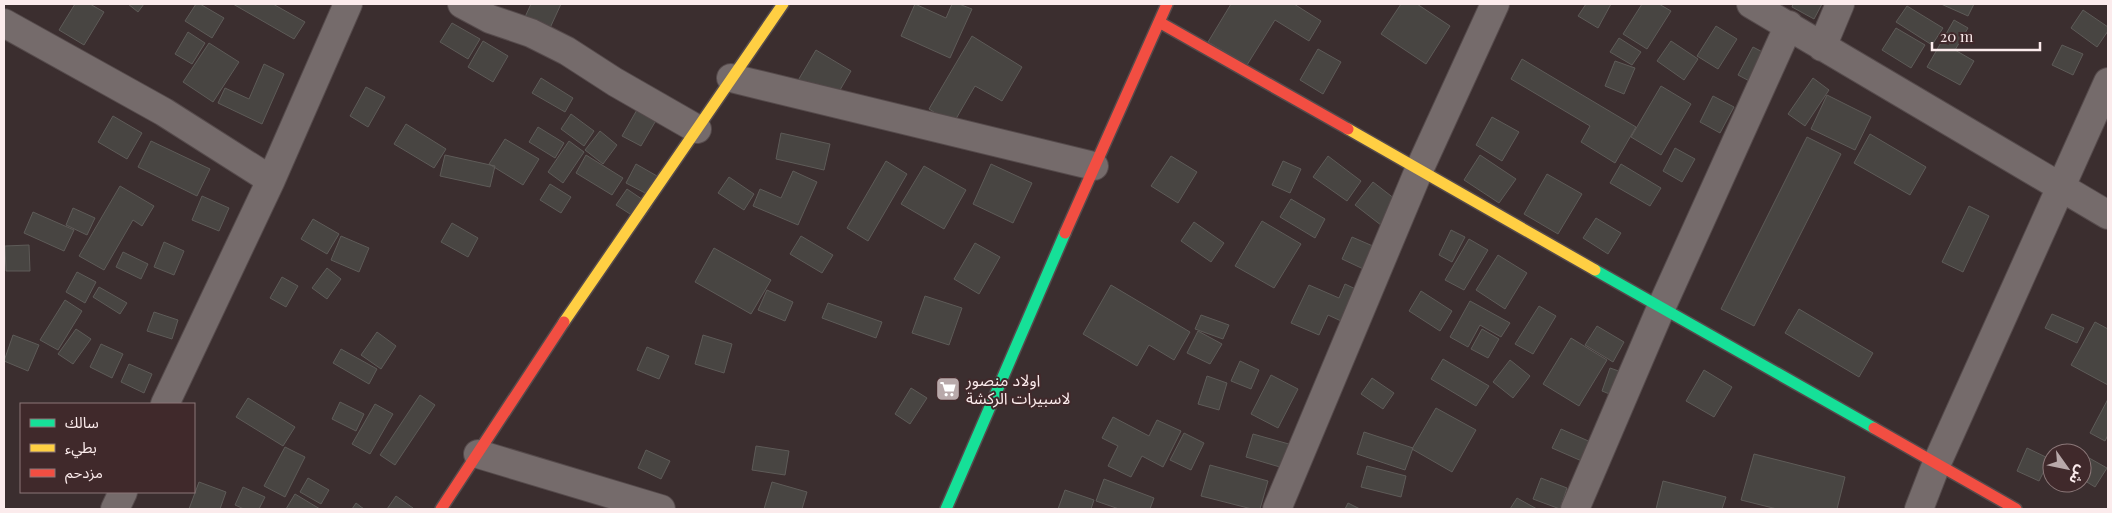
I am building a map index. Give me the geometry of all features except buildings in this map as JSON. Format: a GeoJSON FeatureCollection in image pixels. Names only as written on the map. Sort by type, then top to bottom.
{"type":"FeatureCollection","features":[{"type":"Feature","properties":{"kind":"street"},"geometry":{"type":"LineString","coordinates":[[4,15],[10,4]]}},
{"type":"Feature","properties":{"kind":"street"},"geometry":{"type":"LineString","coordinates":[[165,403],[271,180],[348,4]]}},
{"type":"Feature","properties":{"kind":"street"},"geometry":{"type":"LineString","coordinates":[[462,4],[490,19],[530,33],[567,51],[615,82],[697,129]]}},
{"type":"Feature","properties":{"kind":"street"},"geometry":{"type":"LineString","coordinates":[[441,509],[530,371],[783,4]]}},
{"type":"Feature","properties":{"kind":"street"},"geometry":{"type":"LineString","coordinates":[[946,509],[1094,166],[1167,4]]}},
{"type":"Feature","properties":{"kind":"street"},"geometry":{"type":"LineString","coordinates":[[1277,509],[1419,170],[1495,4]]}},
{"type":"Feature","properties":{"kind":"street"},"geometry":{"type":"LineString","coordinates":[[1751,4],[2108,215]]}},
{"type":"Feature","properties":{"kind":"street"},"geometry":{"type":"LineString","coordinates":[[1822,47],[1840,4]]}},
{"type":"Feature","properties":{"kind":"street"},"geometry":{"type":"LineString","coordinates":[[4,22],[164,112],[271,180]]}},
{"type":"Feature","properties":{"kind":"street"},"geometry":{"type":"LineString","coordinates":[[1159,22],[2016,509]]}},
{"type":"Feature","properties":{"kind":"street"},"geometry":{"type":"LineString","coordinates":[[1575,509],[1661,308],[1789,25]]}},
{"type":"Feature","properties":{"kind":"street"},"geometry":{"type":"LineString","coordinates":[[731,78],[1094,166]]}},
{"type":"Feature","properties":{"kind":"street"},"geometry":{"type":"LineString","coordinates":[[1919,509],[1936,465],[2108,82]]}},
{"type":"Feature","properties":{"kind":"street"},"geometry":{"type":"LineString","coordinates":[[478,454],[661,509]]}},
{"type":"Feature","properties":{"kind":"street"},"geometry":{"type":"LineString","coordinates":[[115,509],[123,493]]}},
{"type":"Feature","properties":{"kind":"traffic: fast"},"geometry":{"type":"LineString","coordinates":[[946,509],[1065,233]]}},
{"type":"Feature","properties":{"kind":"traffic: fast"},"geometry":{"type":"LineString","coordinates":[[1595,270],[1874,428]]}},
{"type":"Feature","properties":{"kind":"traffic: slow"},"geometry":{"type":"LineString","coordinates":[[564,322],[783,4]]}},
{"type":"Feature","properties":{"kind":"traffic: slow"},"geometry":{"type":"LineString","coordinates":[[1348,129],[1595,270]]}},
{"type":"Feature","properties":{"kind":"traffic: jam"},"geometry":{"type":"LineString","coordinates":[[1065,233],[1167,4]]}},
{"type":"Feature","properties":{"kind":"traffic: jam"},"geometry":{"type":"LineString","coordinates":[[1159,22],[1348,129]]}},
{"type":"Feature","properties":{"kind":"traffic: jam"},"geometry":{"type":"LineString","coordinates":[[441,509],[564,322]]}},
{"type":"Feature","properties":{"kind":"traffic: jam"},"geometry":{"type":"LineString","coordinates":[[1874,428],[2016,509]]}},
{"type":"Feature","properties":{"kind":"place","name":"اولاد منصور لاسبيرات الركشة"},"geometry":{"type":"Point","coordinates":[948,389]}}]}
